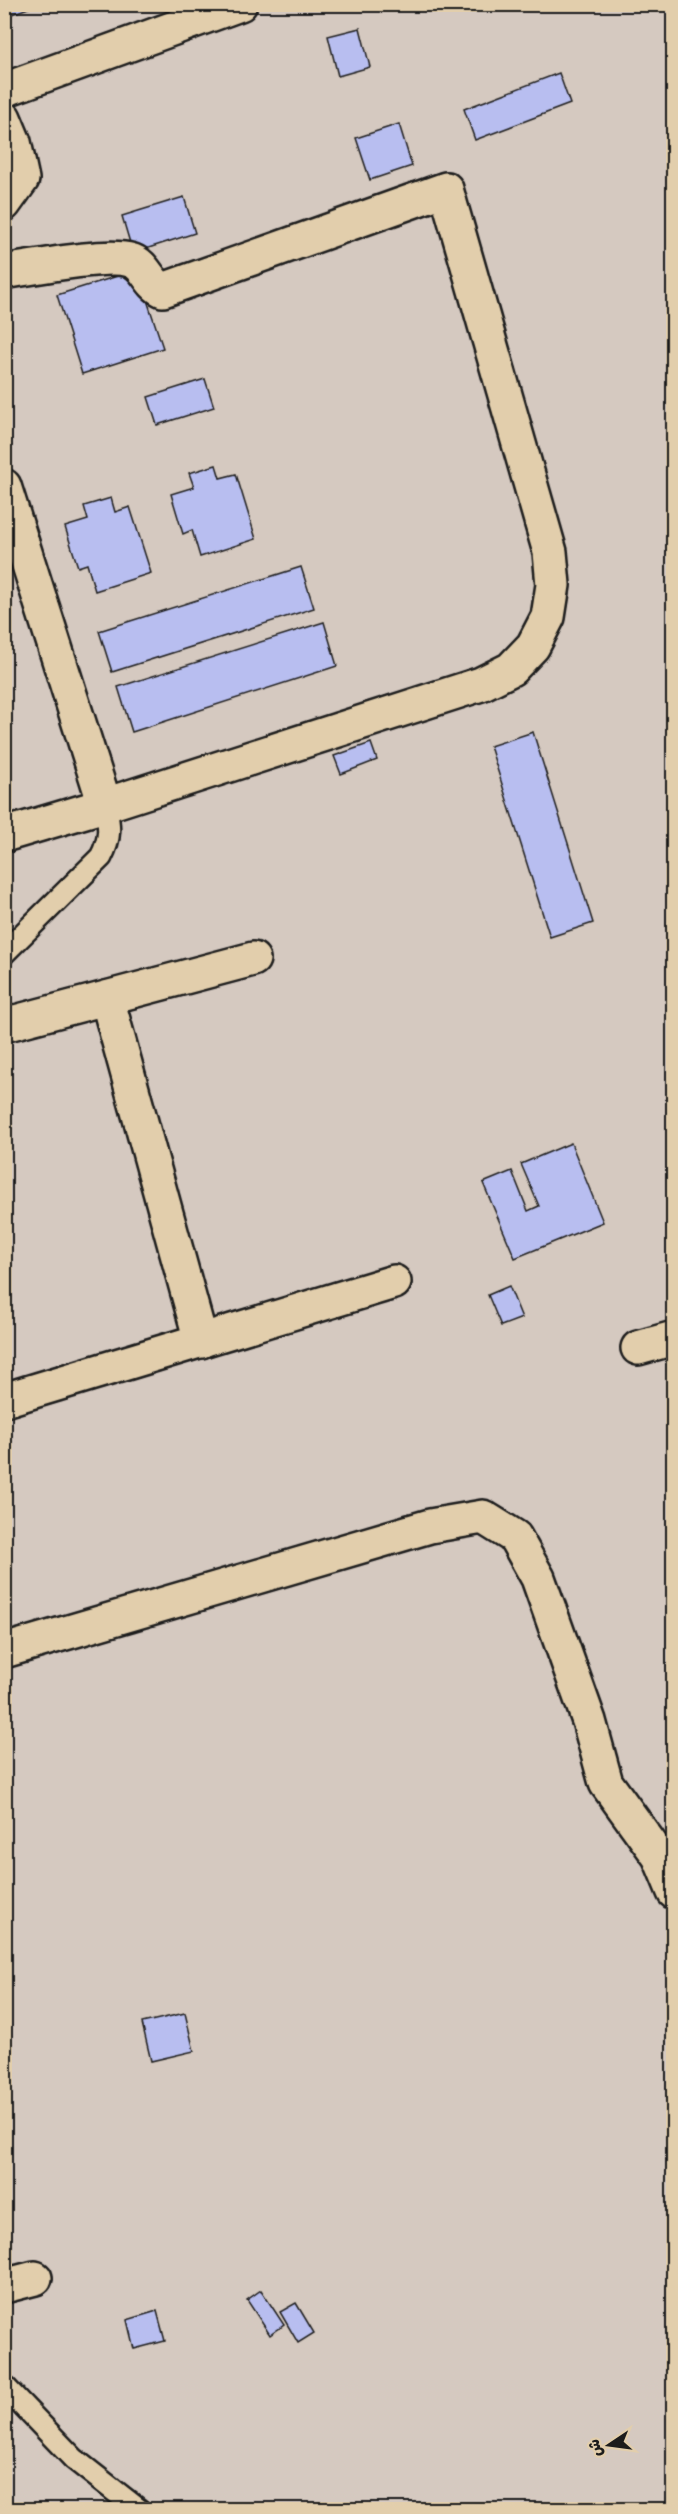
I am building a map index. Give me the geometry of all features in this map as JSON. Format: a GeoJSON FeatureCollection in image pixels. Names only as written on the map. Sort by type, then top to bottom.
{"type":"FeatureCollection","features":[{"type":"Feature","properties":{"kind":"street"},"geometry":{"type":"LineString","coordinates":[[4,90],[240,4]]}},
{"type":"Feature","properties":{"kind":"street"},"geometry":{"type":"LineString","coordinates":[[4,118],[14,142],[22,179],[4,204]]}},
{"type":"Feature","properties":{"kind":"street"},"geometry":{"type":"LineString","coordinates":[[4,268],[10,271],[92,260],[131,260],[144,269],[149,281],[163,290],[446,189],[549,552],[554,585],[548,617],[533,646],[511,669],[482,684],[105,805],[4,835]]}},
{"type":"Feature","properties":{"kind":"street"},"geometry":{"type":"LineString","coordinates":[[4,486],[105,805]]}},
{"type":"Feature","properties":{"kind":"street"},"geometry":{"type":"LineString","coordinates":[[4,1025],[253,959]]}},
{"type":"Feature","properties":{"kind":"street"},"geometry":{"type":"LineString","coordinates":[[107,998],[201,1341]]}},
{"type":"Feature","properties":{"kind":"street"},"geometry":{"type":"LineString","coordinates":[[4,1400],[394,1282]]}},
{"type":"Feature","properties":{"kind":"street"},"geometry":{"type":"LineString","coordinates":[[638,1348],[674,1338]]}},
{"type":"Feature","properties":{"kind":"street"},"geometry":{"type":"LineString","coordinates":[[4,1651],[430,1526],[483,1517],[515,1537],[538,1578],[589,1721],[606,1783],[659,1856],[674,1892]]}},
{"type":"Feature","properties":{"kind":"lane"},"geometry":{"type":"LineString","coordinates":[[4,953],[101,857],[109,842],[110,826],[105,805]]}},
{"type":"Feature","properties":{"kind":"lane"},"geometry":{"type":"LineString","coordinates":[[4,2386],[74,2459],[138,2510]]}},
{"type":"Feature","properties":{"kind":"building"},"geometry":{"type":"Polygon","coordinates":[[[4,4],[39,4],[4,17],[4,4]]]}},
{"type":"Feature","properties":{"kind":"building"},"geometry":{"type":"Polygon","coordinates":[[[360,28],[370,67],[338,76],[328,36],[360,28]]]}},
{"type":"Feature","properties":{"kind":"building"},"geometry":{"type":"Polygon","coordinates":[[[559,73],[570,104],[475,140],[464,109],[559,73]]]}},
{"type":"Feature","properties":{"kind":"building"},"geometry":{"type":"Polygon","coordinates":[[[399,124],[412,166],[370,180],[356,138],[399,124]]]}},
{"type":"Feature","properties":{"kind":"building"},"geometry":{"type":"Polygon","coordinates":[[[184,197],[195,233],[133,253],[122,216],[184,197]]]}},
{"type":"Feature","properties":{"kind":"building"},"geometry":{"type":"Polygon","coordinates":[[[137,270],[163,348],[82,374],[57,295],[137,270]]]}},
{"type":"Feature","properties":{"kind":"building"},"geometry":{"type":"Polygon","coordinates":[[[205,379],[214,407],[157,425],[148,397],[205,379]]]}},
{"type":"Feature","properties":{"kind":"building"},"geometry":{"type":"Polygon","coordinates":[[[216,465],[220,478],[236,474],[256,539],[200,557],[192,530],[183,534],[171,494],[194,487],[189,473],[216,465]]]}},
{"type":"Feature","properties":{"kind":"building"},"geometry":{"type":"Polygon","coordinates":[[[111,498],[115,512],[130,507],[151,573],[95,591],[87,564],[78,567],[65,527],[88,520],[84,506],[111,498]]]}},
{"type":"Feature","properties":{"kind":"building"},"geometry":{"type":"Polygon","coordinates":[[[301,567],[314,608],[112,672],[99,631],[301,567]]]}},
{"type":"Feature","properties":{"kind":"building"},"geometry":{"type":"Polygon","coordinates":[[[324,622],[337,666],[132,732],[118,687],[324,622]]]}},
{"type":"Feature","properties":{"kind":"building"},"geometry":{"type":"Polygon","coordinates":[[[533,732],[593,923],[550,937],[490,746],[533,732]]]}},
{"type":"Feature","properties":{"kind":"building"},"geometry":{"type":"Polygon","coordinates":[[[371,743],[377,760],[341,774],[334,756],[371,743]]]}},
{"type":"Feature","properties":{"kind":"building"},"geometry":{"type":"Polygon","coordinates":[[[571,1143],[603,1222],[515,1258],[483,1183],[512,1171],[528,1211],[539,1206],[521,1164],[571,1143]]]}},
{"type":"Feature","properties":{"kind":"building"},"geometry":{"type":"Polygon","coordinates":[[[509,1286],[522,1318],[501,1326],[488,1295],[509,1286]]]}},
{"type":"Feature","properties":{"kind":"building"},"geometry":{"type":"Polygon","coordinates":[[[185,2013],[194,2051],[151,2061],[142,2023],[185,2013]]]}},
{"type":"Feature","properties":{"kind":"building"},"geometry":{"type":"Polygon","coordinates":[[[261,2290],[284,2325],[270,2335],[247,2300],[261,2290]]]}},
{"type":"Feature","properties":{"kind":"building"},"geometry":{"type":"Polygon","coordinates":[[[296,2303],[314,2333],[298,2343],[280,2312],[296,2303]]]}},
{"type":"Feature","properties":{"kind":"building"},"geometry":{"type":"Polygon","coordinates":[[[157,2311],[165,2341],[134,2349],[127,2320],[157,2311]]]}}]}
